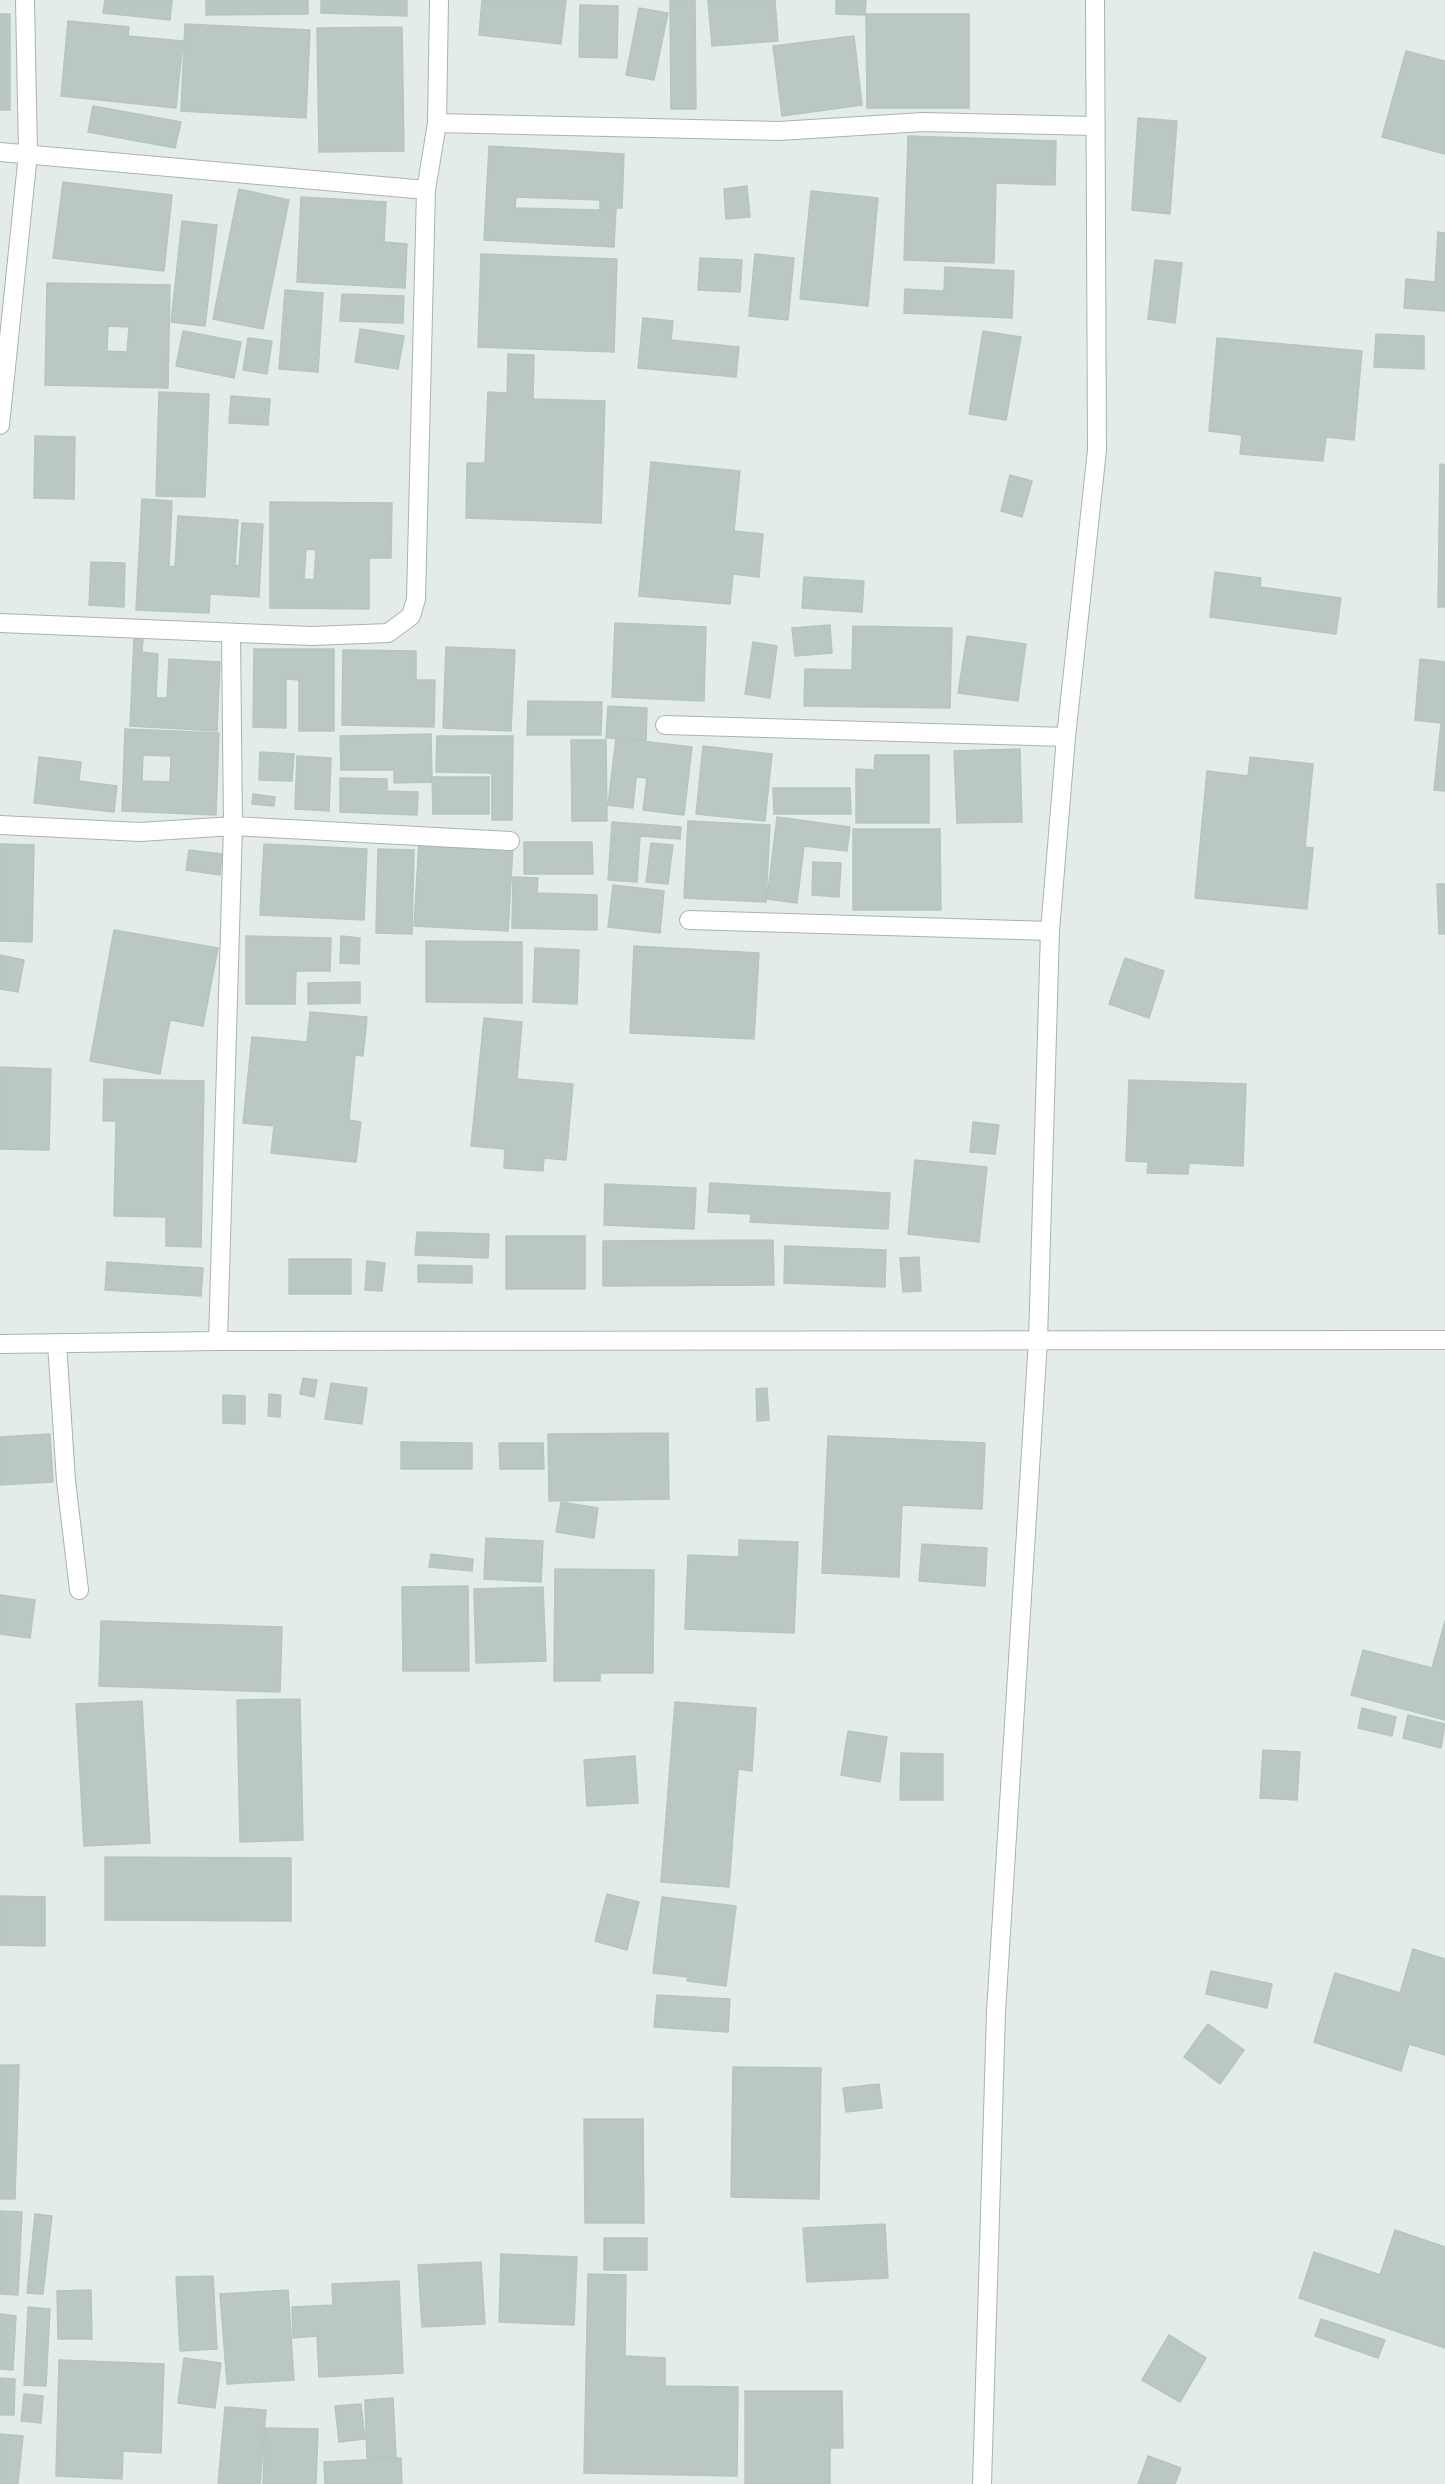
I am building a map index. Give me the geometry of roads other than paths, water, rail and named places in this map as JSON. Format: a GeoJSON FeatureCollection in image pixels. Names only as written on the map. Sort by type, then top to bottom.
{"type":"FeatureCollection","features":[{"type":"Feature","properties":{"kind":"street"},"geometry":{"type":"LineString","coordinates":[[0,425],[28,154],[25,0]]}},
{"type":"Feature","properties":{"kind":"street"},"geometry":{"type":"LineString","coordinates":[[0,623],[312,636],[388,633],[411,616],[416,599],[426,190],[437,123],[439,0]]}},
{"type":"Feature","properties":{"kind":"street"},"geometry":{"type":"LineString","coordinates":[[982,2484],[996,2012],[1038,1340],[1050,931],[1066,737],[1097,450],[1095,0]]}},
{"type":"Feature","properties":{"kind":"street"},"geometry":{"type":"LineString","coordinates":[[437,123],[779,131],[923,122],[1095,126]]}},
{"type":"Feature","properties":{"kind":"street"},"geometry":{"type":"LineString","coordinates":[[0,152],[426,190]]}},
{"type":"Feature","properties":{"kind":"street"},"geometry":{"type":"LineString","coordinates":[[218,1341],[233,826],[231,634]]}},
{"type":"Feature","properties":{"kind":"street"},"geometry":{"type":"LineString","coordinates":[[665,725],[1066,737]]}},
{"type":"Feature","properties":{"kind":"street"},"geometry":{"type":"LineString","coordinates":[[0,825],[140,832],[233,826],[510,841]]}},
{"type":"Feature","properties":{"kind":"street"},"geometry":{"type":"LineString","coordinates":[[689,920],[1050,931]]}},
{"type":"Feature","properties":{"kind":"street"},"geometry":{"type":"LineString","coordinates":[[0,1344],[218,1341],[1445,1340]]}},
{"type":"Feature","properties":{"kind":"street"},"geometry":{"type":"LineString","coordinates":[[57,1343],[66,1480],[79,1590]]}}]}
